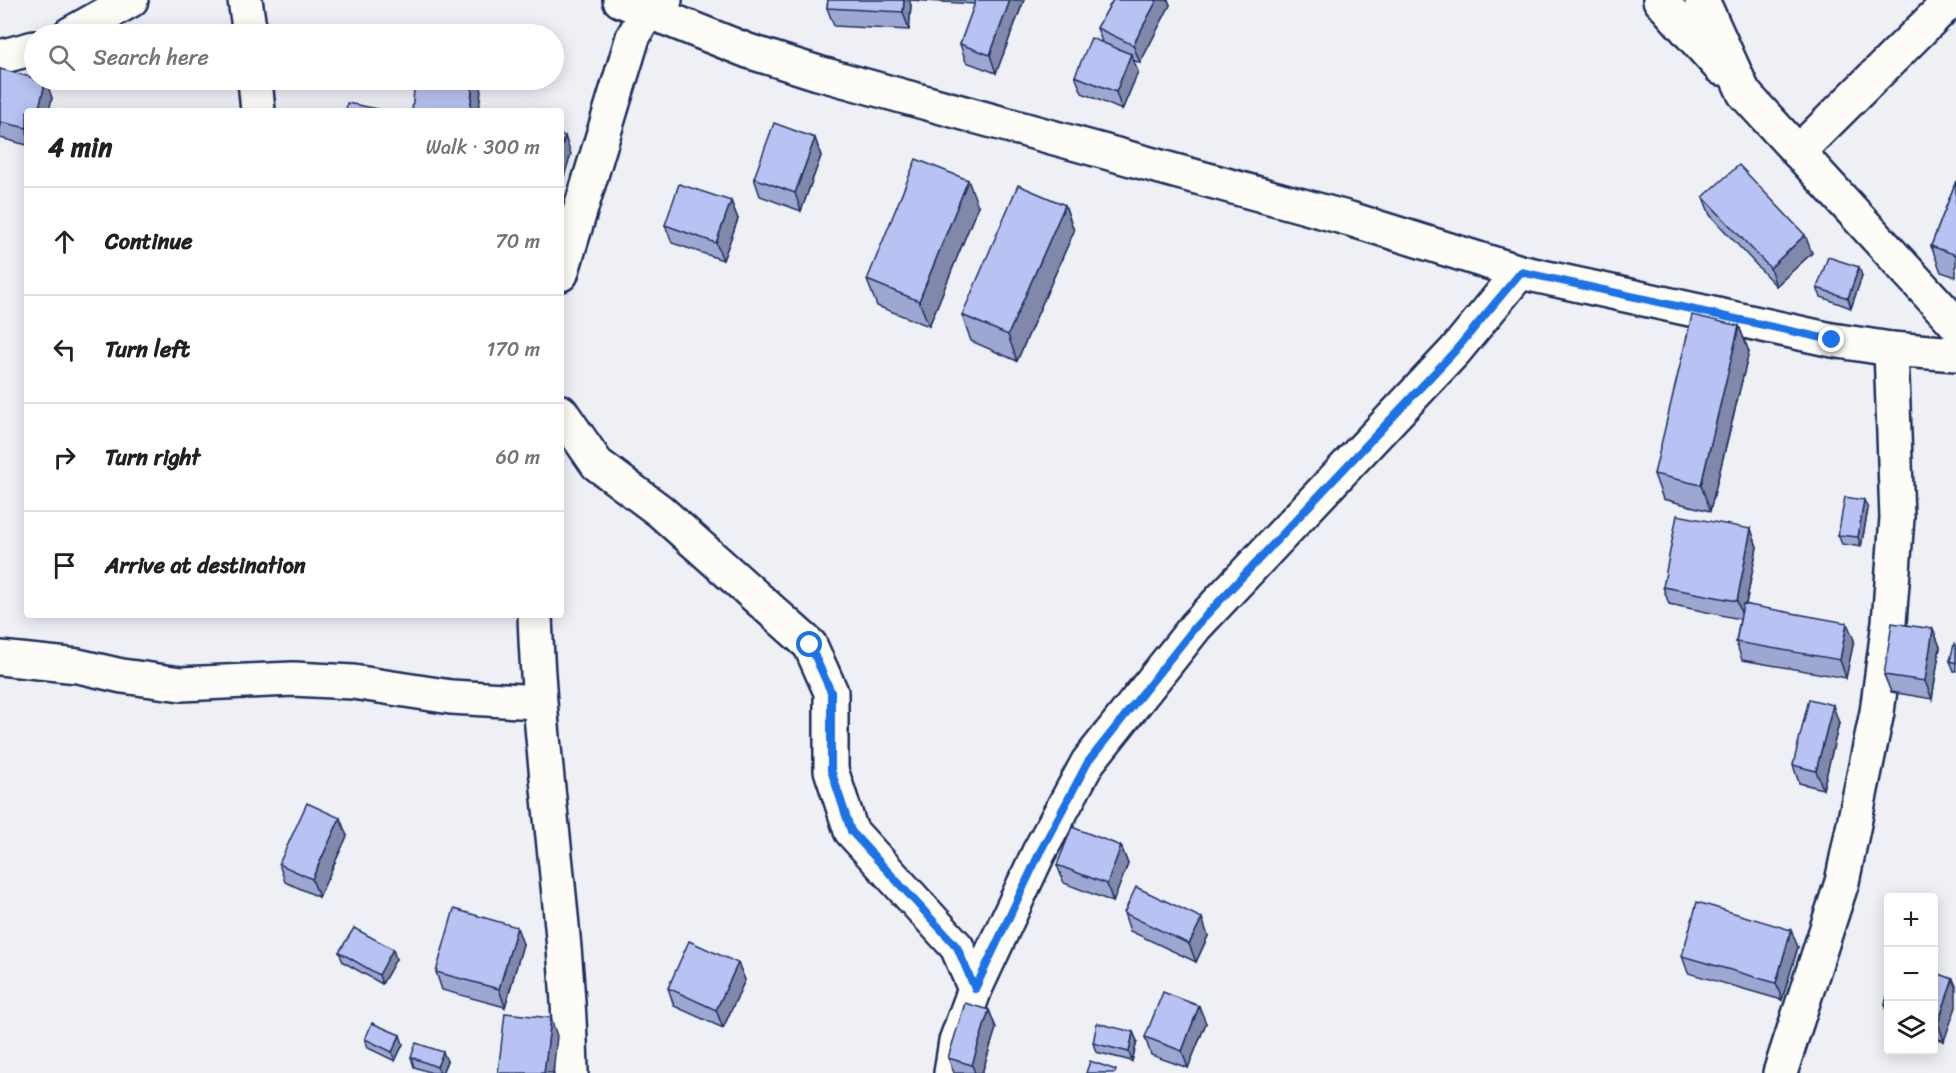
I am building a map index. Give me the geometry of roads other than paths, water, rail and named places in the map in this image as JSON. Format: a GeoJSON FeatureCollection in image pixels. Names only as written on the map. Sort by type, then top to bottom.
{"type":"FeatureCollection","features":[{"type":"Feature","properties":{"kind":"street"},"geometry":{"type":"LineString","coordinates":[[88,24],[131,0]]}},
{"type":"Feature","properties":{"kind":"street"},"geometry":{"type":"LineString","coordinates":[[245,0],[249,24]]}},
{"type":"Feature","properties":{"kind":"street"},"geometry":{"type":"LineString","coordinates":[[1660,0],[1956,324]]}},
{"type":"Feature","properties":{"kind":"street"},"geometry":{"type":"LineString","coordinates":[[1702,0],[1744,93]]}},
{"type":"Feature","properties":{"kind":"street"},"geometry":{"type":"LineString","coordinates":[[1798,152],[1951,0]]}},
{"type":"Feature","properties":{"kind":"street"},"geometry":{"type":"LineString","coordinates":[[564,264],[623,64],[644,4],[748,51],[818,73],[1350,219],[1521,272],[1832,340],[1891,349],[1956,354]]}},
{"type":"Feature","properties":{"kind":"street"},"geometry":{"type":"LineString","coordinates":[[0,57],[24,51]]}},
{"type":"Feature","properties":{"kind":"street"},"geometry":{"type":"LineString","coordinates":[[256,90],[258,108]]}},
{"type":"Feature","properties":{"kind":"street"},"geometry":{"type":"LineString","coordinates":[[951,1073],[956,1041],[975,989],[1040,852],[1088,762],[1196,626],[1455,351],[1521,272]]}},
{"type":"Feature","properties":{"kind":"street"},"geometry":{"type":"LineString","coordinates":[[1780,1073],[1842,882],[1877,712],[1890,622],[1897,518],[1891,349]]}},
{"type":"Feature","properties":{"kind":"street"},"geometry":{"type":"LineString","coordinates":[[564,416],[597,464],[660,511],[810,645],[831,692],[831,770],[851,831],[957,947],[975,989]]}},
{"type":"Feature","properties":{"kind":"street"},"geometry":{"type":"LineString","coordinates":[[535,618],[538,702],[568,972],[571,1073]]}},
{"type":"Feature","properties":{"kind":"street"},"geometry":{"type":"LineString","coordinates":[[0,658],[78,666],[122,676],[181,684],[305,680],[353,682],[451,697],[538,702]]}}]}
